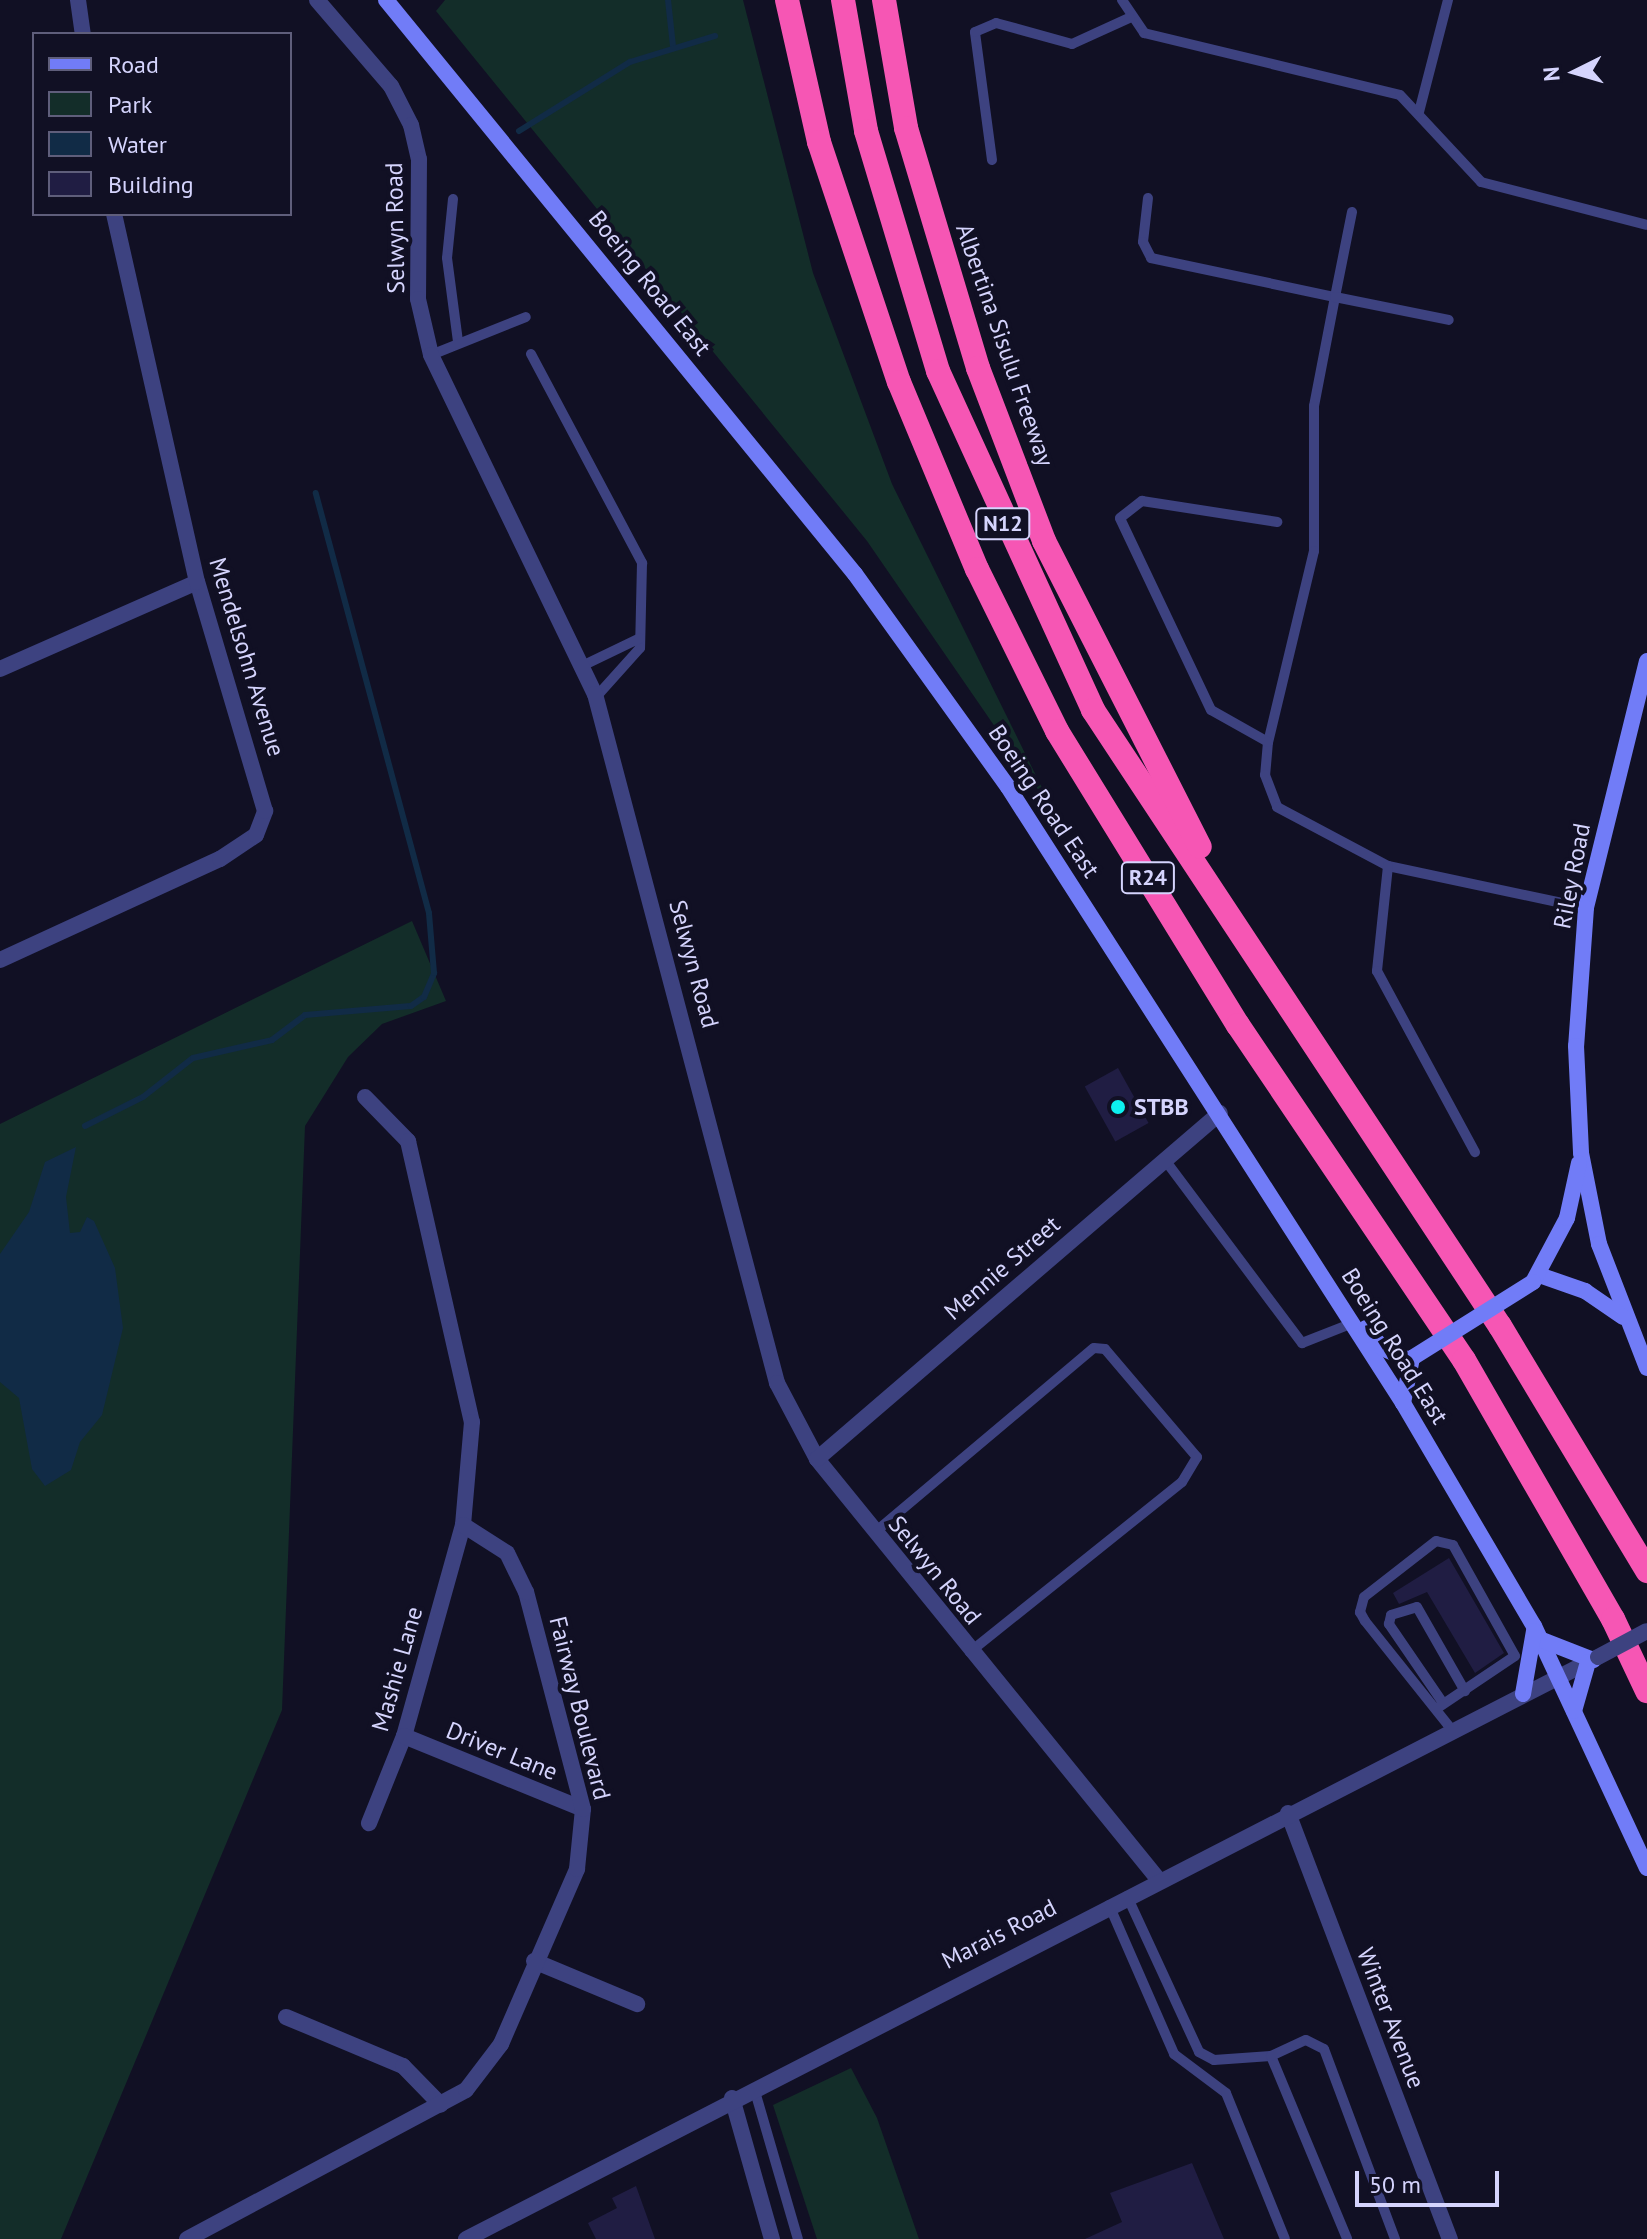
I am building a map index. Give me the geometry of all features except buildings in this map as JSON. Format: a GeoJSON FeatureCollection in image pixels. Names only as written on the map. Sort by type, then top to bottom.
{"type":"FeatureCollection","features":[{"type":"Feature","properties":{"kind":"highway","name":"R24"},"geometry":{"type":"LineString","coordinates":[[787,0],[819,142],[899,382],[977,569],[1057,731],[1238,1025],[1464,1360],[1613,1619],[1647,1691]]}},
{"type":"Feature","properties":{"kind":"highway","name":"N12"},"geometry":{"type":"LineString","coordinates":[[843,0],[866,131],[938,371],[1018,557],[1093,710],[1282,997]]}},
{"type":"Feature","properties":{"kind":"highway","name":"Albertina Sisulu Freeway"},"geometry":{"type":"LineString","coordinates":[[884,0],[906,128],[978,368],[1044,541],[1117,694],[1282,997]]}},
{"type":"Feature","properties":{"kind":"highway","name":"R24"},"geometry":{"type":"LineString","coordinates":[[1282,997],[1500,1326],[1647,1571]]}},
{"type":"Feature","properties":{"kind":"main road","name":"Boeing Road East"},"geometry":{"type":"LineString","coordinates":[[386,0],[855,574],[1008,787],[1220,1113],[1403,1403],[1538,1633],[1647,1868]]}},
{"type":"Feature","properties":{"kind":"main road","name":"Riley Road"},"geometry":{"type":"LineString","coordinates":[[1581,1153],[1576,1046],[1586,908],[1647,661]]}},
{"type":"Feature","properties":{"kind":"main road"},"geometry":{"type":"LineString","coordinates":[[1403,1403],[1410,1359],[1538,1279],[1567,1218],[1581,1153]]}},
{"type":"Feature","properties":{"kind":"main road"},"geometry":{"type":"LineString","coordinates":[[1581,1153],[1623,1317],[1645,1362]]}},
{"type":"Feature","properties":{"kind":"main road"},"geometry":{"type":"LineString","coordinates":[[1312,1259],[1382,1348],[1410,1359]]}},
{"type":"Feature","properties":{"kind":"main road"},"geometry":{"type":"LineString","coordinates":[[1538,1279],[1585,1291],[1623,1317]]}},
{"type":"Feature","properties":{"kind":"main road"},"geometry":{"type":"LineString","coordinates":[[1523,1694],[1538,1633],[1593,1660],[1574,1711]]}},
{"type":"Feature","properties":{"kind":"street"},"geometry":{"type":"LineString","coordinates":[[78,0],[83,32]]}},
{"type":"Feature","properties":{"kind":"street","name":"Selwyn Road"},"geometry":{"type":"LineString","coordinates":[[317,0],[391,86],[411,125],[419,159],[418,299],[431,355],[596,697],[777,1383],[817,1459],[970,1652],[1158,1879]]}},
{"type":"Feature","properties":{"kind":"street","name":"Mendelsohn Avenue"},"geometry":{"type":"LineString","coordinates":[[0,960],[220,859],[263,823],[257,772],[197,582],[114,216]]}},
{"type":"Feature","properties":{"kind":"street"},"geometry":{"type":"LineString","coordinates":[[0,669],[197,582]]}},
{"type":"Feature","properties":{"kind":"street"},"geometry":{"type":"LineString","coordinates":[[365,1097],[408,1141],[467,1377],[472,1422],[463,1525]]}},
{"type":"Feature","properties":{"kind":"street","name":"Mennie Street"},"geometry":{"type":"LineString","coordinates":[[817,1459],[1220,1113]]}},
{"type":"Feature","properties":{"kind":"street","name":"Mashie Lane"},"geometry":{"type":"LineString","coordinates":[[369,1823],[404,1736],[463,1525]]}},
{"type":"Feature","properties":{"kind":"street","name":"Fairway Boulevard"},"geometry":{"type":"LineString","coordinates":[[187,2239],[441,2105],[486,2069],[577,1869],[583,1809],[517,1568],[491,1537],[463,1525]]}},
{"type":"Feature","properties":{"kind":"street","name":"Marais Road"},"geometry":{"type":"LineString","coordinates":[[466,2239],[732,2098],[1647,1631]]}},
{"type":"Feature","properties":{"kind":"street","name":"Driver Lane"},"geometry":{"type":"LineString","coordinates":[[404,1736],[583,1809]]}},
{"type":"Feature","properties":{"kind":"street","name":"Winter Avenue"},"geometry":{"type":"LineString","coordinates":[[1288,1813],[1450,2239]]}},
{"type":"Feature","properties":{"kind":"street"},"geometry":{"type":"LineString","coordinates":[[534,1961],[637,2004]]}},
{"type":"Feature","properties":{"kind":"street"},"geometry":{"type":"LineString","coordinates":[[286,2017],[403,2066],[441,2105]]}},
{"type":"Feature","properties":{"kind":"street"},"geometry":{"type":"LineString","coordinates":[[732,2098],[772,2239]]}},
{"type":"Feature","properties":{"kind":"lane"},"geometry":{"type":"LineString","coordinates":[[1122,0],[1129,18],[1144,33],[1384,88],[1419,112],[1454,161],[1481,182],[1647,225]]}},
{"type":"Feature","properties":{"kind":"lane"},"geometry":{"type":"LineString","coordinates":[[1419,112],[1448,0]]}},
{"type":"Feature","properties":{"kind":"lane"},"geometry":{"type":"LineString","coordinates":[[992,160],[975,32],[996,23],[1072,44],[1129,18]]}},
{"type":"Feature","properties":{"kind":"lane"},"geometry":{"type":"LineString","coordinates":[[1148,198],[1143,242],[1151,258],[1449,320]]}},
{"type":"Feature","properties":{"kind":"lane"},"geometry":{"type":"LineString","coordinates":[[453,199],[447,258],[458,342]]}},
{"type":"Feature","properties":{"kind":"lane"},"geometry":{"type":"LineString","coordinates":[[1352,212],[1314,406],[1314,551],[1268,742],[1265,775],[1277,807],[1388,866],[1586,908]]}},
{"type":"Feature","properties":{"kind":"lane"},"geometry":{"type":"LineString","coordinates":[[431,355],[526,317]]}},
{"type":"Feature","properties":{"kind":"lane"},"geometry":{"type":"LineString","coordinates":[[531,354],[642,563],[640,648],[596,697]]}},
{"type":"Feature","properties":{"kind":"lane"},"geometry":{"type":"LineString","coordinates":[[1268,742],[1211,710],[1120,518],[1142,501],[1277,522]]}},
{"type":"Feature","properties":{"kind":"lane"},"geometry":{"type":"LineString","coordinates":[[582,666],[640,638]]}},
{"type":"Feature","properties":{"kind":"lane"},"geometry":{"type":"LineString","coordinates":[[1388,866],[1377,971],[1475,1152]]}},
{"type":"Feature","properties":{"kind":"lane"},"geometry":{"type":"LineString","coordinates":[[1165,1160],[1302,1343],[1353,1323]]}},
{"type":"Feature","properties":{"kind":"lane"},"geometry":{"type":"LineString","coordinates":[[874,1533],[1094,1348],[1105,1349],[1197,1457],[1182,1482],[970,1652]]}},
{"type":"Feature","properties":{"kind":"lane"},"geometry":{"type":"LineString","coordinates":[[1436,1541],[1453,1545],[1515,1645],[1511,1663],[1439,1706],[1360,1612],[1364,1597],[1436,1541]]}},
{"type":"Feature","properties":{"kind":"lane"},"geometry":{"type":"LineString","coordinates":[[1452,1730],[1389,1624],[1391,1615],[1417,1607],[1465,1691]]}},
{"type":"Feature","properties":{"kind":"lane"},"geometry":{"type":"LineString","coordinates":[[1127,1896],[1199,2052],[1214,2060],[1271,2056],[1306,2040],[1324,2049],[1395,2239]]}},
{"type":"Feature","properties":{"kind":"lane"},"geometry":{"type":"LineString","coordinates":[[1109,1905],[1174,2054],[1226,2093],[1285,2239]]}},
{"type":"Feature","properties":{"kind":"lane"},"geometry":{"type":"LineString","coordinates":[[1271,2056],[1347,2239]]}},
{"type":"Feature","properties":{"kind":"lane"},"geometry":{"type":"LineString","coordinates":[[754,2087],[798,2239]]}},
{"type":"Feature","properties":{"kind":"green space"},"geometry":{"type":"Polygon","coordinates":[[[445,0],[743,0],[813,273],[892,484],[1055,814],[867,541],[436,11],[445,0]]]}},
{"type":"Feature","properties":{"kind":"green space"},"geometry":{"type":"Polygon","coordinates":[[[412,921],[446,1001],[382,1024],[348,1057],[305,1126],[282,1710],[61,2239],[0,2239],[0,1124],[412,921]]]}},
{"type":"Feature","properties":{"kind":"green space"},"geometry":{"type":"Polygon","coordinates":[[[851,2068],[877,2118],[919,2239],[817,2239],[773,2105],[851,2068]]]}},
{"type":"Feature","properties":{"kind":"water"},"geometry":{"type":"Polygon","coordinates":[[[76,1147],[66,1197],[70,1233],[80,1232],[87,1217],[94,1221],[115,1268],[123,1328],[102,1415],[80,1442],[71,1470],[45,1486],[32,1469],[19,1398],[0,1382],[0,1254],[29,1212],[45,1162],[76,1147]]]}},
{"type":"Feature","properties":{"kind":"waterway"},"geometry":{"type":"LineString","coordinates":[[668,0],[673,46]]}},
{"type":"Feature","properties":{"kind":"waterway"},"geometry":{"type":"LineString","coordinates":[[519,131],[630,62],[715,36]]}},
{"type":"Feature","properties":{"kind":"waterway"},"geometry":{"type":"LineString","coordinates":[[85,1126],[143,1097],[193,1058],[272,1040],[305,1015],[411,1006],[424,997],[434,973],[429,913],[316,493]]}},
{"type":"Feature","properties":{"kind":"place","name":"STBB"},"geometry":{"type":"Point","coordinates":[1118,1107]}}]}
